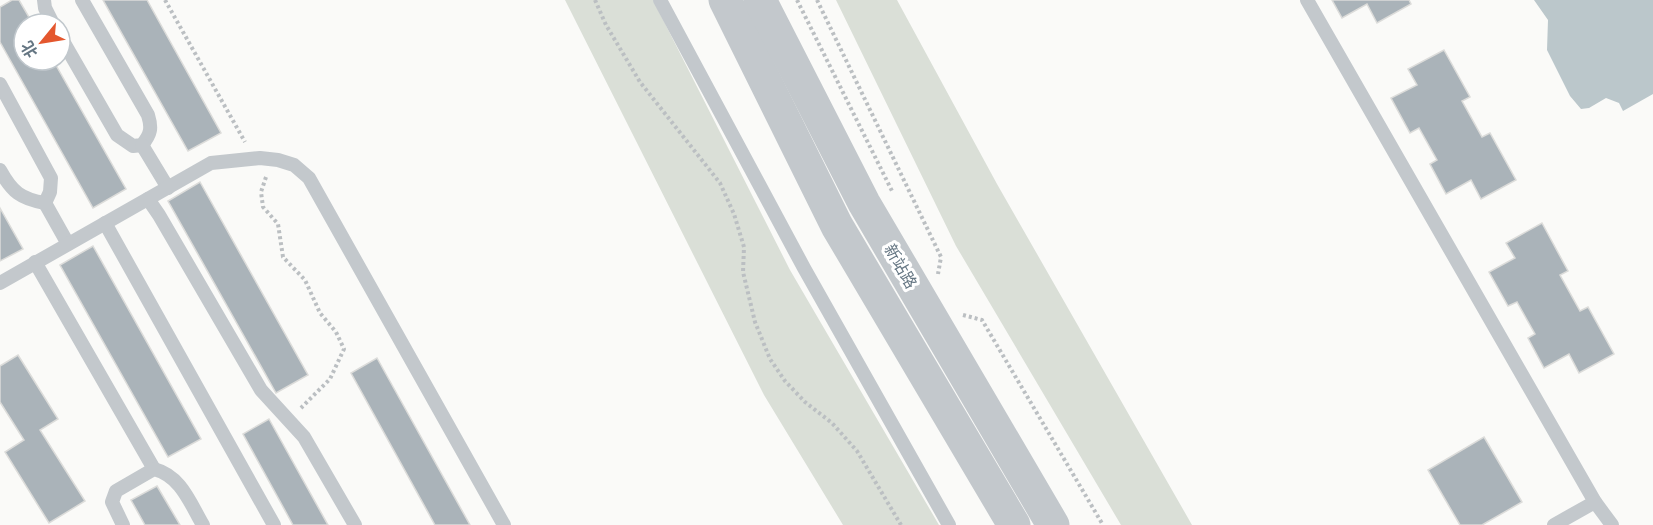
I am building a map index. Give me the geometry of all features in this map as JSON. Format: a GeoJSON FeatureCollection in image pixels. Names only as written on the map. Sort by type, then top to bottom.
{"type":"FeatureCollection","features":[{"type":"Feature","properties":{"kind":"street","name":"新站路"},"geometry":{"type":"LineString","coordinates":[[725,0],[837,226],[1014,525]]}},
{"type":"Feature","properties":{"kind":"street","name":"新站路"},"geometry":{"type":"LineString","coordinates":[[760,0],[864,203],[1053,525]]}},
{"type":"Feature","properties":{"kind":"lane"},"geometry":{"type":"LineString","coordinates":[[72,57],[117,135],[133,146],[142,145],[150,135],[151,125],[148,115],[82,0]]}},
{"type":"Feature","properties":{"kind":"lane"},"geometry":{"type":"LineString","coordinates":[[660,0],[804,268],[949,525]]}},
{"type":"Feature","properties":{"kind":"lane"},"geometry":{"type":"LineString","coordinates":[[1307,0],[1595,502],[1612,525]]}},
{"type":"Feature","properties":{"kind":"lane"},"geometry":{"type":"LineString","coordinates":[[0,84],[51,178],[50,192],[45,203]]}},
{"type":"Feature","properties":{"kind":"lane"},"geometry":{"type":"LineString","coordinates":[[142,145],[168,188]]}},
{"type":"Feature","properties":{"kind":"lane"},"geometry":{"type":"LineString","coordinates":[[0,283],[211,163],[272,159],[294,165],[309,178],[504,525]]}},
{"type":"Feature","properties":{"kind":"lane"},"geometry":{"type":"LineString","coordinates":[[0,170],[15,194],[26,200],[45,203]]}},
{"type":"Feature","properties":{"kind":"lane"},"geometry":{"type":"LineString","coordinates":[[148,199],[261,390],[304,437],[355,525]]}},
{"type":"Feature","properties":{"kind":"lane"},"geometry":{"type":"LineString","coordinates":[[45,203],[68,244]]}},
{"type":"Feature","properties":{"kind":"lane"},"geometry":{"type":"LineString","coordinates":[[105,223],[274,525]]}},
{"type":"Feature","properties":{"kind":"lane"},"geometry":{"type":"LineString","coordinates":[[35,262],[154,470]]}},
{"type":"Feature","properties":{"kind":"lane"},"geometry":{"type":"LineString","coordinates":[[123,525],[112,502],[116,491],[154,470],[167,472],[180,484],[203,525]]}},
{"type":"Feature","properties":{"kind":"lane"},"geometry":{"type":"LineString","coordinates":[[1554,525],[1595,502]]}},
{"type":"Feature","properties":{"kind":"path"},"geometry":{"type":"LineString","coordinates":[[165,0],[254,159]]}},
{"type":"Feature","properties":{"kind":"path"},"geometry":{"type":"LineString","coordinates":[[595,0],[606,25],[640,82],[720,183],[734,214],[744,248],[743,272],[755,322],[770,359],[784,381],[805,402],[832,423],[857,451],[901,525]]}},
{"type":"Feature","properties":{"kind":"path"},"geometry":{"type":"LineString","coordinates":[[817,0],[941,257],[938,281]]}},
{"type":"Feature","properties":{"kind":"path"},"geometry":{"type":"LineString","coordinates":[[272,159],[261,192],[263,207],[278,224],[283,257],[305,280],[320,313],[336,332],[344,349],[330,379],[289,419]]}},
{"type":"Feature","properties":{"kind":"path"},"geometry":{"type":"LineString","coordinates":[[957,313],[982,321],[1103,525]]}},
{"type":"Feature","properties":{"kind":"shaded area"},"geometry":{"type":"Polygon","coordinates":[[[565,0],[653,0],[790,270],[939,525],[843,525],[764,395],[565,0]]]}},
{"type":"Feature","properties":{"kind":"shaded area"},"geometry":{"type":"Polygon","coordinates":[[[836,0],[897,0],[997,184],[1192,525],[1121,525],[956,246],[836,0]]]}},
{"type":"Feature","properties":{"kind":"shaded area"},"geometry":{"type":"Polygon","coordinates":[[[1534,0],[1653,0],[1653,94],[1623,111],[1619,103],[1606,98],[1589,108],[1581,109],[1570,96],[1547,50],[1548,20],[1534,0]]]}},
{"type":"Feature","properties":{"kind":"building"},"geometry":{"type":"Polygon","coordinates":[[[12,0],[19,0],[26,12],[12,12],[12,63],[0,42],[0,7],[12,0]]]}},
{"type":"Feature","properties":{"kind":"building"},"geometry":{"type":"Polygon","coordinates":[[[103,0],[147,0],[221,133],[188,151],[103,0]]]}},
{"type":"Feature","properties":{"kind":"building"},"geometry":{"type":"Polygon","coordinates":[[[1332,0],[1409,0],[1411,4],[1377,23],[1367,4],[1342,18],[1332,0]]]}},
{"type":"Feature","properties":{"kind":"building"},"geometry":{"type":"Polygon","coordinates":[[[1444,50],[1470,97],[1462,101],[1482,137],[1490,133],[1516,180],[1481,199],[1471,180],[1446,194],[1430,164],[1437,160],[1419,128],[1410,133],[1391,98],[1417,85],[1408,69],[1444,50]]]}},
{"type":"Feature","properties":{"kind":"building"},"geometry":{"type":"Polygon","coordinates":[[[17,72],[60,72],[126,189],[93,208],[17,72]]]}},
{"type":"Feature","properties":{"kind":"building"},"geometry":{"type":"Polygon","coordinates":[[[200,182],[308,375],[276,393],[168,201],[200,182]]]}},
{"type":"Feature","properties":{"kind":"building"},"geometry":{"type":"Polygon","coordinates":[[[0,208],[23,249],[0,261],[0,208]]]}},
{"type":"Feature","properties":{"kind":"building"},"geometry":{"type":"Polygon","coordinates":[[[1542,223],[1568,271],[1560,275],[1580,311],[1588,307],[1614,354],[1579,373],[1569,354],[1544,368],[1528,338],[1535,334],[1517,302],[1508,306],[1489,272],[1515,258],[1506,243],[1542,223]]]}},
{"type":"Feature","properties":{"kind":"building"},"geometry":{"type":"Polygon","coordinates":[[[93,246],[201,439],[168,457],[60,265],[93,246]]]}},
{"type":"Feature","properties":{"kind":"building"},"geometry":{"type":"Polygon","coordinates":[[[18,355],[58,419],[40,430],[85,501],[49,523],[5,452],[24,440],[0,402],[0,366],[18,355]]]}},
{"type":"Feature","properties":{"kind":"building"},"geometry":{"type":"Polygon","coordinates":[[[377,358],[470,525],[435,525],[351,373],[377,358]]]}},
{"type":"Feature","properties":{"kind":"building"},"geometry":{"type":"Polygon","coordinates":[[[269,419],[328,525],[293,525],[243,434],[269,419]]]}},
{"type":"Feature","properties":{"kind":"building"},"geometry":{"type":"Polygon","coordinates":[[[1484,437],[1522,502],[1482,525],[1460,525],[1428,470],[1484,437]]]}},
{"type":"Feature","properties":{"kind":"building"},"geometry":{"type":"Polygon","coordinates":[[[157,486],[180,525],[145,525],[131,500],[157,486]]]}}]}
